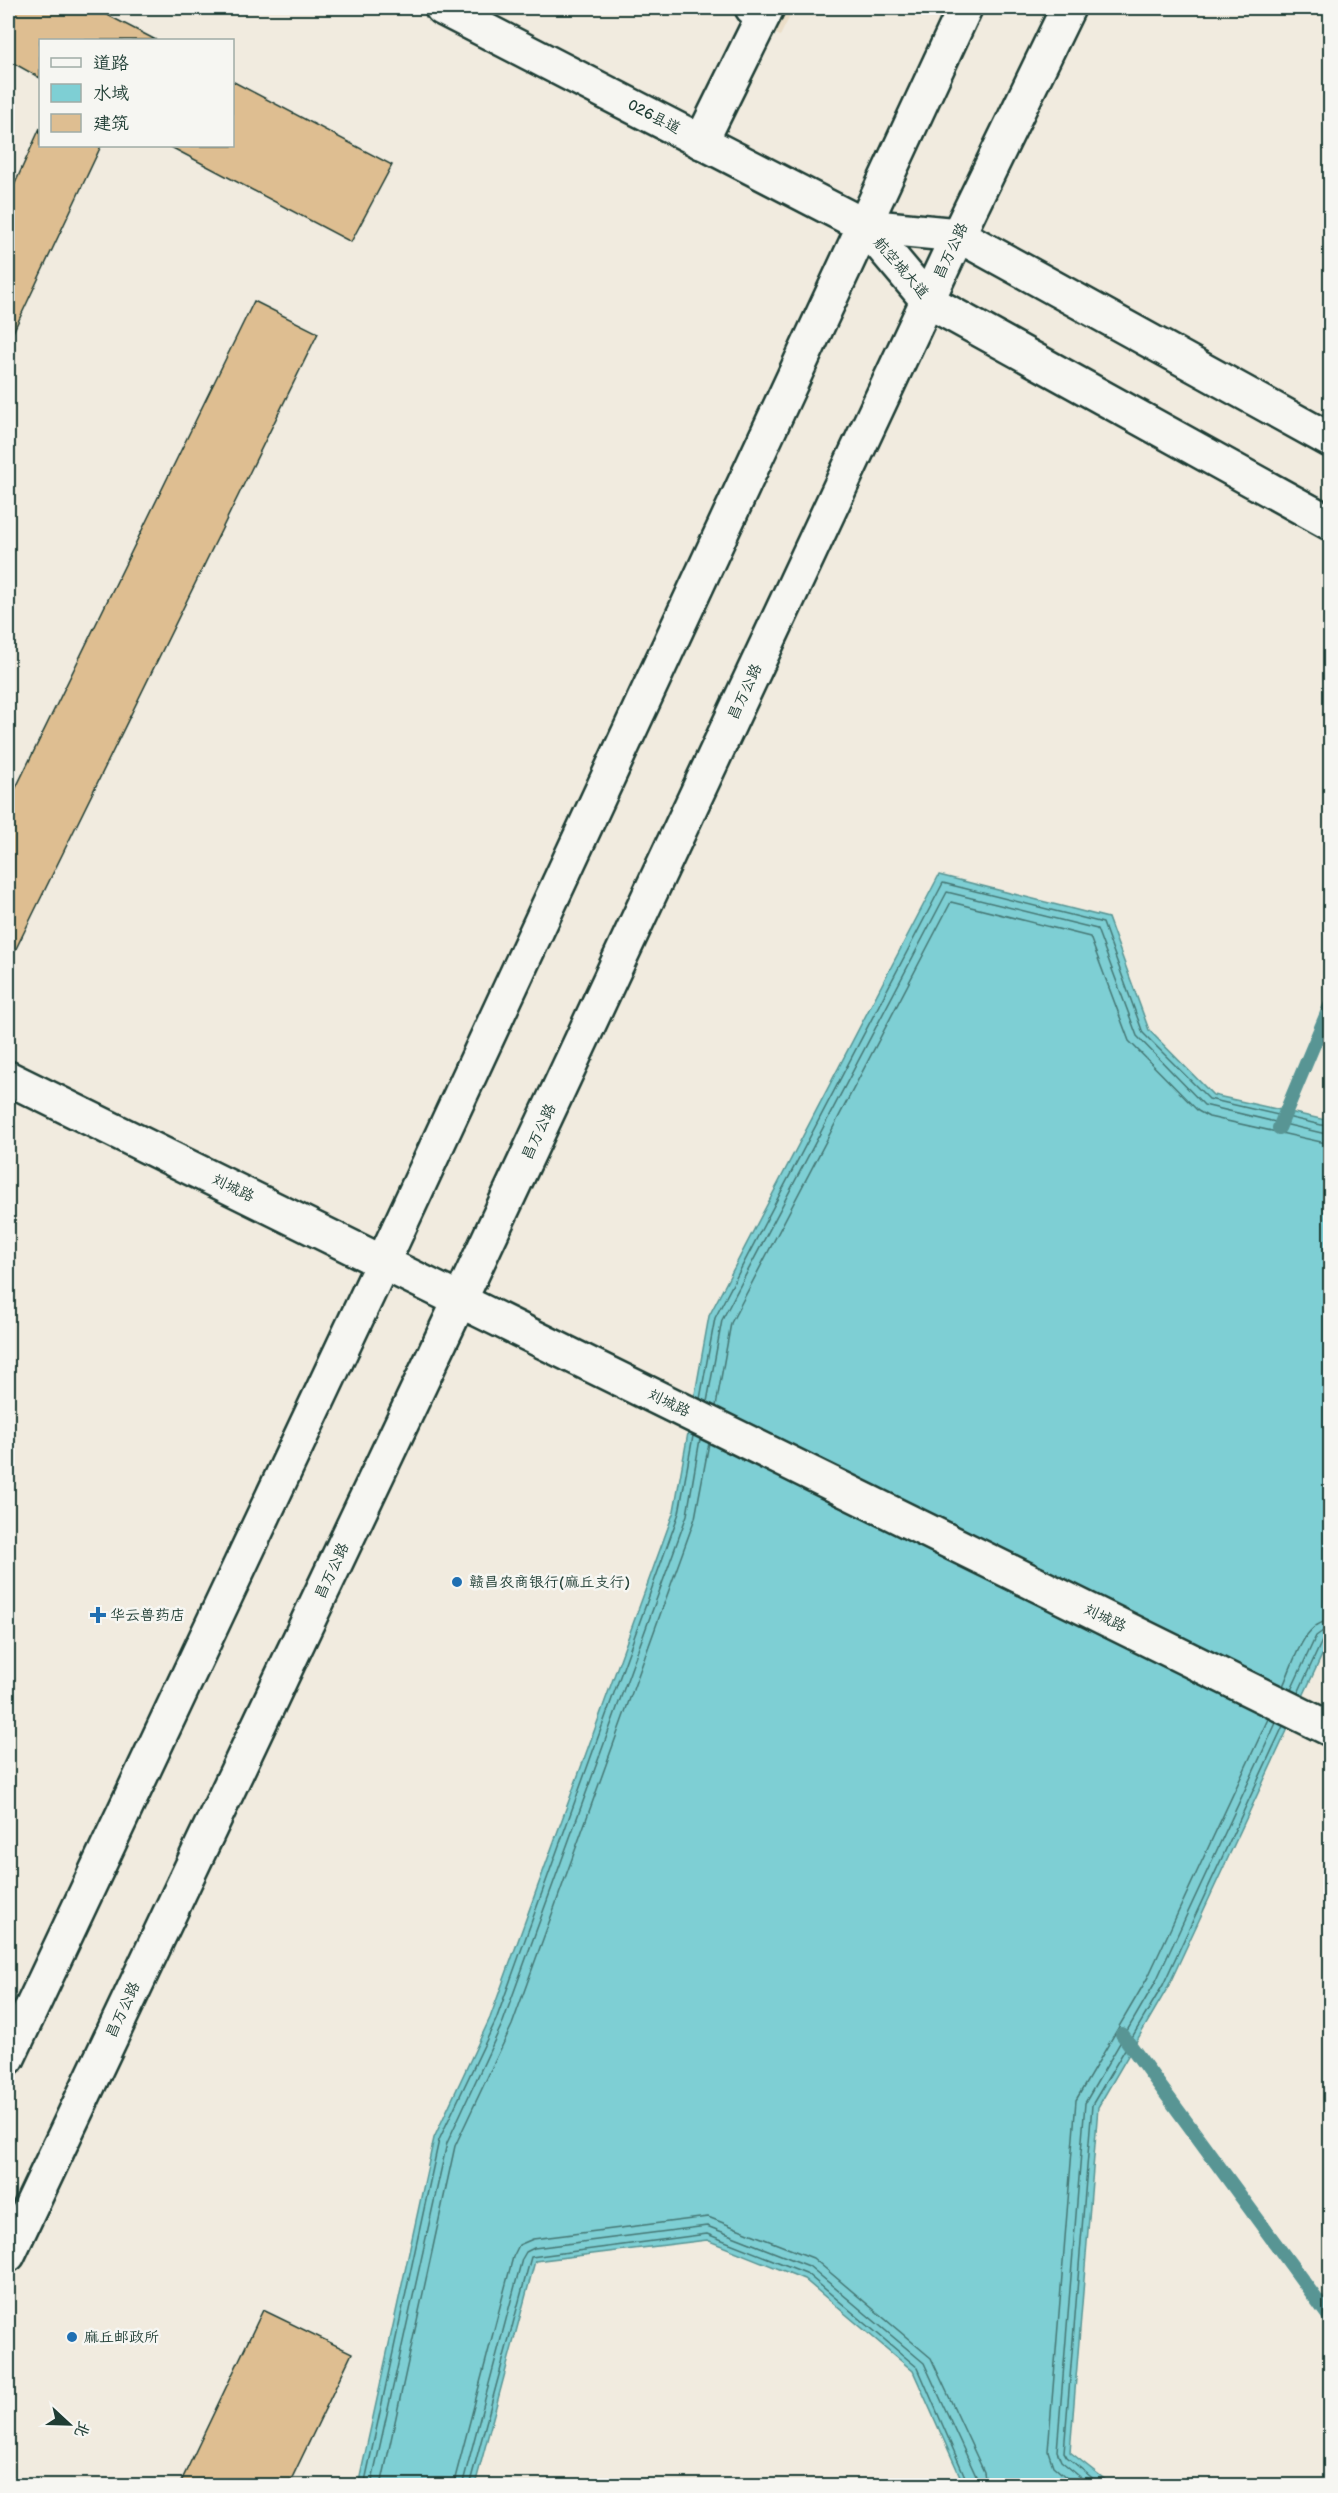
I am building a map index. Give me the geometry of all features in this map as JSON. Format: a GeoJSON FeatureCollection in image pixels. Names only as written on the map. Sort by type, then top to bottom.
{"type":"FeatureCollection","features":[{"type":"Feature","properties":{"kind":"main road","name":"026县道"},"geometry":{"type":"LineString","coordinates":[[442,8],[865,226]]}},
{"type":"Feature","properties":{"kind":"main road"},"geometry":{"type":"LineString","coordinates":[[8,2058],[383,1262],[965,8]]}},
{"type":"Feature","properties":{"kind":"main road","name":"昌万公路"},"geometry":{"type":"LineString","coordinates":[[8,2255],[460,1300],[958,235],[1068,8]]}},
{"type":"Feature","properties":{"kind":"main road"},"geometry":{"type":"LineString","coordinates":[[701,142],[761,10]]}},
{"type":"Feature","properties":{"kind":"main road","name":"航空城大道"},"geometry":{"type":"LineString","coordinates":[[865,226],[958,235],[1330,440]]}},
{"type":"Feature","properties":{"kind":"main road","name":"航空城大道"},"geometry":{"type":"LineString","coordinates":[[865,226],[928,301],[1330,523]]}},
{"type":"Feature","properties":{"kind":"main road","name":"刘城路"},"geometry":{"type":"LineString","coordinates":[[8,1078],[1330,1729]]}},
{"type":"Feature","properties":{"kind":"shaded area"},"geometry":{"type":"Polygon","coordinates":[[[728,8],[794,8],[780,36],[728,8]]]}},
{"type":"Feature","properties":{"kind":"water"},"geometry":{"type":"Polygon","coordinates":[[[939,875],[1108,918],[1149,1030],[1213,1095],[1330,1121],[1330,1638],[1168,1987],[1098,2107],[1070,2452],[1112,2485],[964,2485],[913,2371],[804,2279],[707,2240],[535,2261],[475,2485],[358,2486],[434,2138],[490,2018],[674,1511],[709,1316],[939,875]]]}},
{"type":"Feature","properties":{"kind":"building"},"geometry":{"type":"Polygon","coordinates":[[[8,8],[94,8],[154,39],[39,39],[39,77],[8,60],[8,8]]]}},
{"type":"Feature","properties":{"kind":"building"},"geometry":{"type":"Polygon","coordinates":[[[234,82],[392,165],[351,242],[171,147],[234,147],[234,82]]]}},
{"type":"Feature","properties":{"kind":"building"},"geometry":{"type":"Polygon","coordinates":[[[39,130],[39,147],[101,147],[8,343],[8,199],[39,130]]]}},
{"type":"Feature","properties":{"kind":"building"},"geometry":{"type":"Polygon","coordinates":[[[254,301],[318,333],[8,965],[8,804],[254,301]]]}},
{"type":"Feature","properties":{"kind":"building"},"geometry":{"type":"Polygon","coordinates":[[[263,2310],[352,2353],[288,2486],[179,2486],[263,2310]]]}},
{"type":"Feature","properties":{"kind":"waterway"},"geometry":{"type":"LineString","coordinates":[[1279,1128],[1330,1006]]}},
{"type":"Feature","properties":{"kind":"waterway"},"geometry":{"type":"LineString","coordinates":[[1122,2034],[1330,2318]]}},
{"type":"Feature","properties":{"kind":"place","name":"赣昌农商银行(麻丘支行)"},"geometry":{"type":"Point","coordinates":[457,1582]}},
{"type":"Feature","properties":{"kind":"place","name":"华云兽药店"},"geometry":{"type":"Point","coordinates":[98,1615]}},
{"type":"Feature","properties":{"kind":"place","name":"麻丘邮政所"},"geometry":{"type":"Point","coordinates":[72,2337]}}]}
